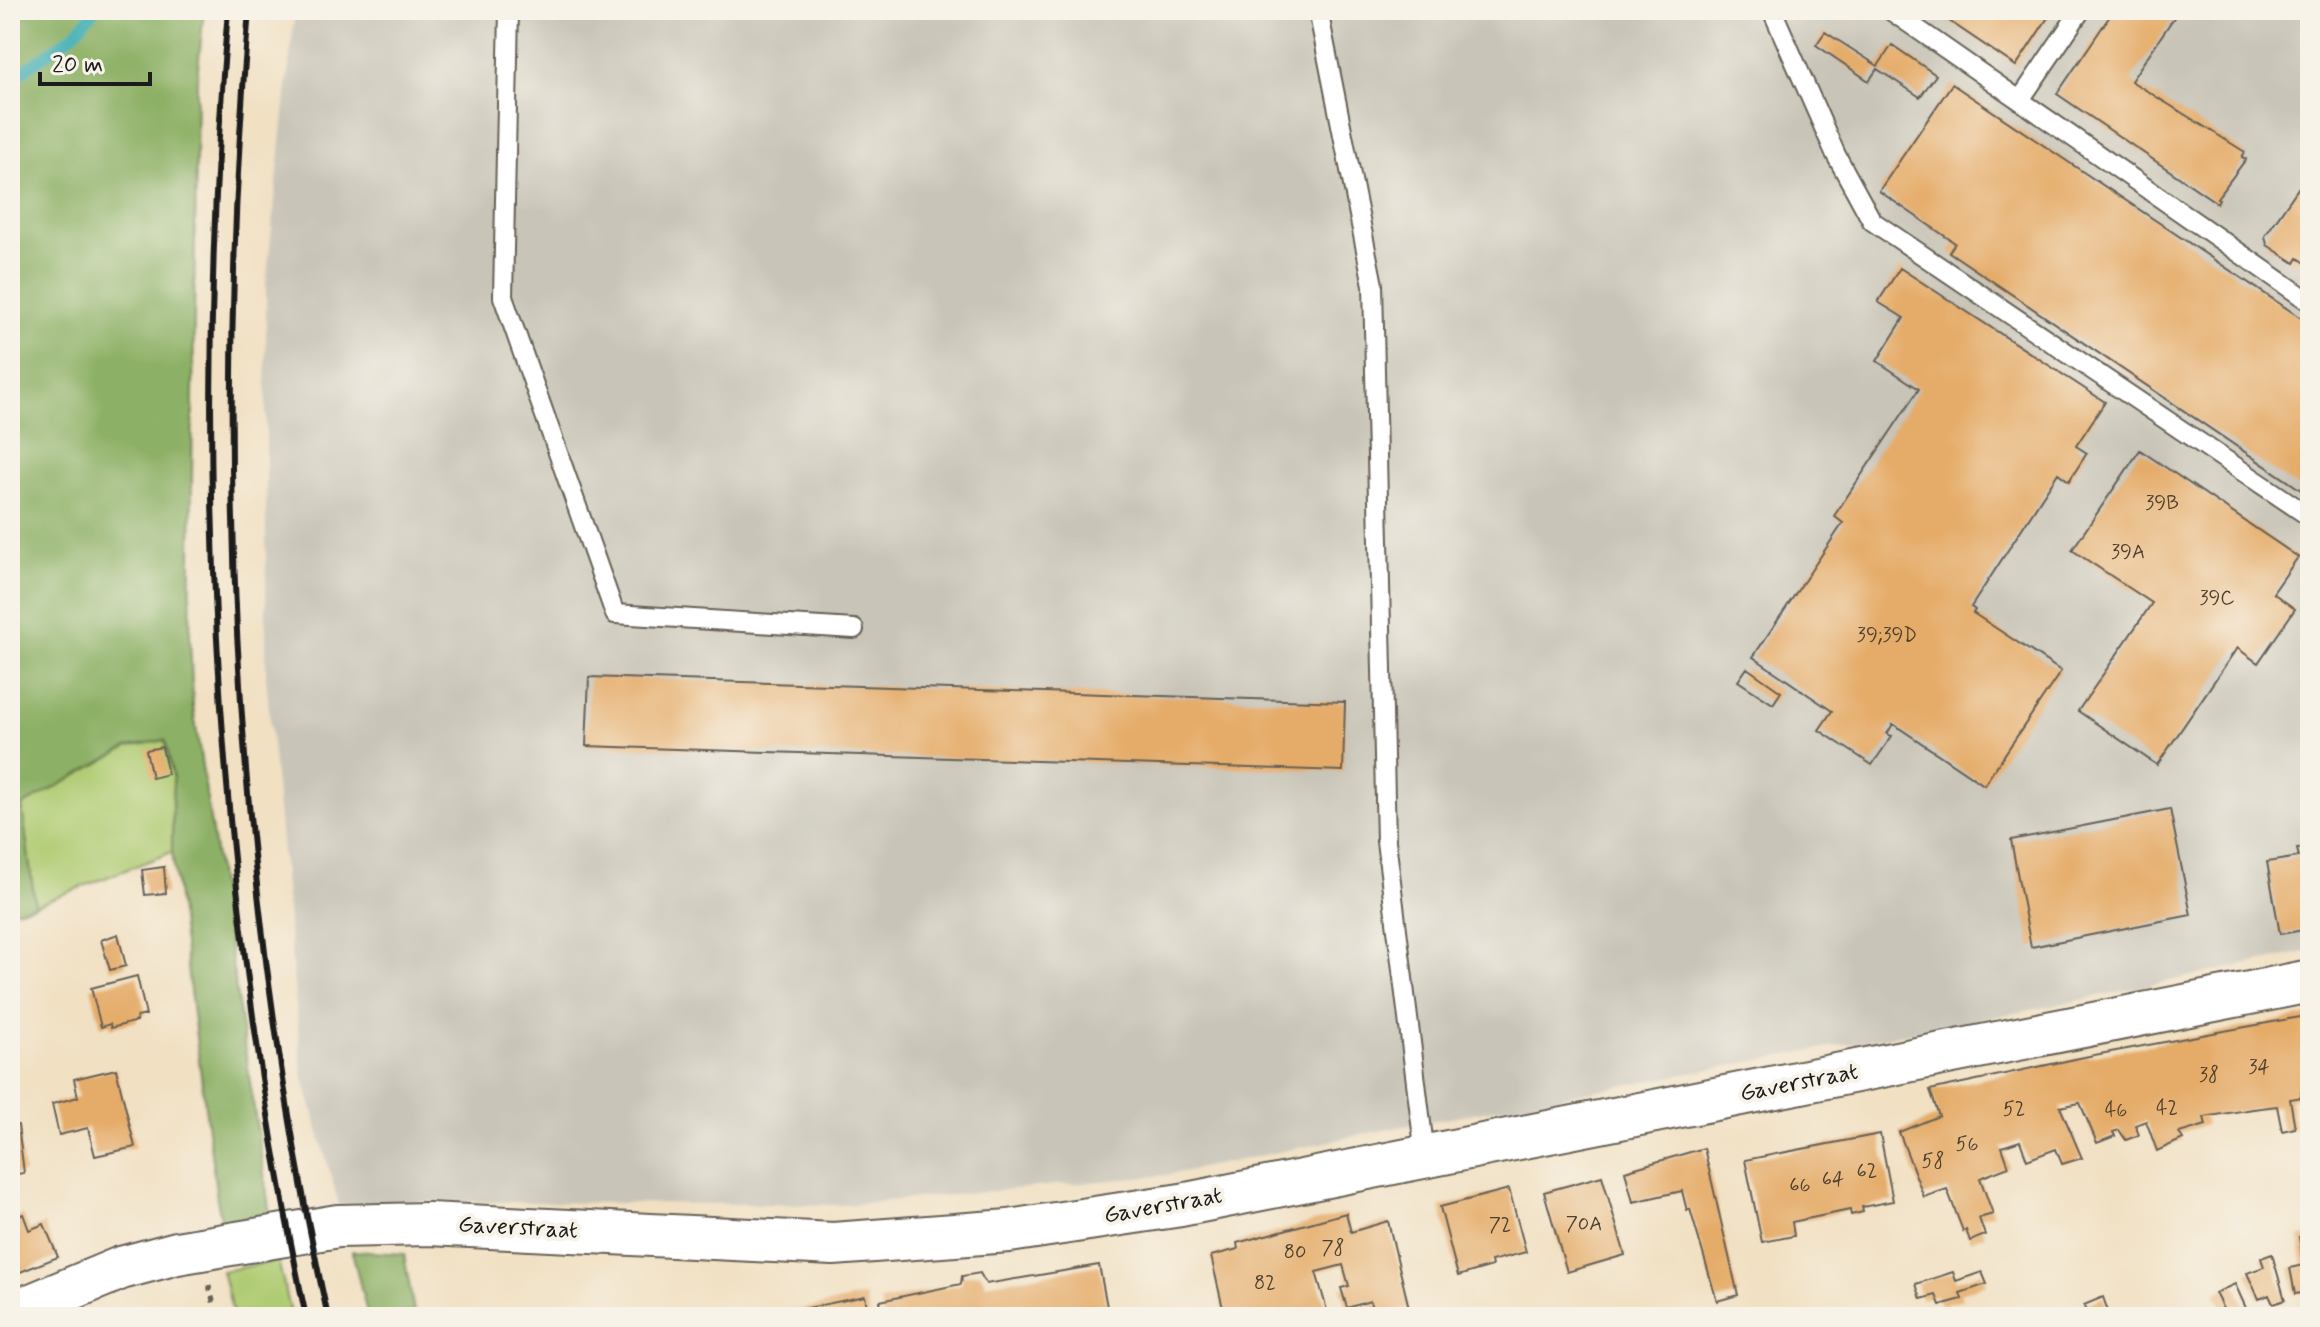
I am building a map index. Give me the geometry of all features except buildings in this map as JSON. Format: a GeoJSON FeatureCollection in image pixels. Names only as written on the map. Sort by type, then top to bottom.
{"type":"FeatureCollection","features":[{"type":"Feature","properties":{"kind":"street","name":"Gaverstraat"},"geometry":{"type":"LineString","coordinates":[[10,1314],[121,1268],[177,1253],[338,1226],[429,1224],[833,1244],[1009,1231],[1181,1205],[2310,981]]}},
{"type":"Feature","properties":{"kind":"lane"},"geometry":{"type":"LineString","coordinates":[[509,10],[503,297],[615,614],[854,629]]}},
{"type":"Feature","properties":{"kind":"lane"},"geometry":{"type":"LineString","coordinates":[[1318,10],[1373,285],[1386,841],[1425,1155]]}},
{"type":"Feature","properties":{"kind":"lane"},"geometry":{"type":"LineString","coordinates":[[1772,10],[1836,155],[1872,221],[2310,517]]}},
{"type":"Feature","properties":{"kind":"lane"},"geometry":{"type":"LineString","coordinates":[[1890,10],[2310,302]]}},
{"type":"Feature","properties":{"kind":"lane"},"geometry":{"type":"LineString","coordinates":[[2020,100],[2081,10]]}},
{"type":"Feature","properties":{"kind":"shaded area"},"geometry":{"type":"Polygon","coordinates":[[[295,10],[2310,10],[2310,951],[2052,1006],[1403,1126],[1167,1175],[842,1205],[404,1201],[339,1205],[302,1072],[266,677],[266,285],[295,10]]]}},
{"type":"Feature","properties":{"kind":"green space"},"geometry":{"type":"Polygon","coordinates":[[[10,10],[204,10],[197,79],[190,638],[193,707],[270,1214],[222,1224],[172,852],[173,776],[165,740],[128,747],[22,806],[35,905],[10,912],[10,10]]]}},
{"type":"Feature","properties":{"kind":"green space"},"geometry":{"type":"Polygon","coordinates":[[[165,740],[173,776],[172,852],[35,905],[22,806],[128,747],[165,740]]]}},
{"type":"Feature","properties":{"kind":"green space"},"geometry":{"type":"Polygon","coordinates":[[[352,1251],[404,1254],[415,1317],[368,1317],[352,1251]]]}},
{"type":"Feature","properties":{"kind":"green space"},"geometry":{"type":"Polygon","coordinates":[[[278,1261],[292,1317],[234,1317],[222,1271],[278,1261]]]}},
{"type":"Feature","properties":{"kind":"waterway"},"geometry":{"type":"LineString","coordinates":[[10,81],[74,34],[95,10]]}},
{"type":"Feature","properties":{"kind":"railway"},"geometry":{"type":"LineString","coordinates":[[228,10],[217,174],[212,339],[212,503],[219,666],[231,830],[250,993],[275,1155],[306,1317]]}},
{"type":"Feature","properties":{"kind":"railway"},"geometry":{"type":"LineString","coordinates":[[249,10],[238,174],[232,338],[233,502],[239,666],[252,830],[270,993],[296,1156],[328,1317]]}}]}
